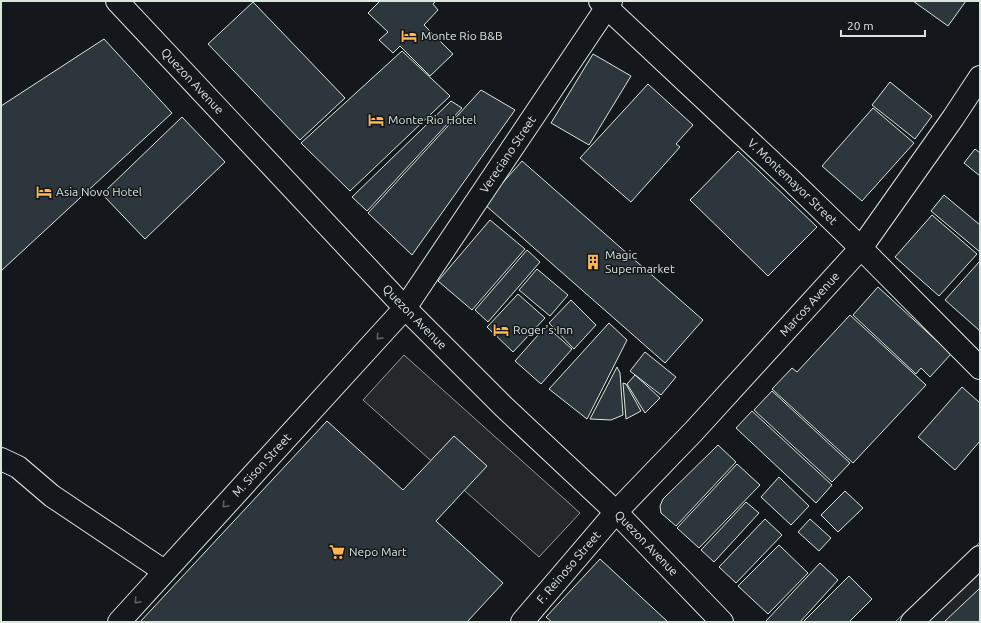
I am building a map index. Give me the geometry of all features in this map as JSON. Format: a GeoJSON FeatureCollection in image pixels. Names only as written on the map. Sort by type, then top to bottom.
{"type":"FeatureCollection","features":[{"type":"Feature","properties":{"kind":"street","name":"Quezon Avenue"},"geometry":{"type":"LineString","coordinates":[[117,1],[405,308],[504,406],[616,512],[722,622]]}},
{"type":"Feature","properties":{"kind":"street","name":"Vereciano Street"},"geometry":{"type":"LineString","coordinates":[[405,308],[606,3]]}},
{"type":"Feature","properties":{"kind":"street","name":"V. Montemayor Street"},"geometry":{"type":"LineString","coordinates":[[606,3],[861,248],[980,368]]}},
{"type":"Feature","properties":{"kind":"street","name":"Marcos Avenue"},"geometry":{"type":"LineString","coordinates":[[616,512],[694,431],[861,248],[953,118],[980,77]]}},
{"type":"Feature","properties":{"kind":"street","name":"M. Sison Street"},"geometry":{"type":"LineString","coordinates":[[118,622],[405,308]]}},
{"type":"Feature","properties":{"kind":"street"},"geometry":{"type":"LineString","coordinates":[[1,459],[18,467],[52,496],[164,571]]}},
{"type":"Feature","properties":{"kind":"street","name":"F. Reinoso Street"},"geometry":{"type":"LineString","coordinates":[[522,622],[616,512]]}},
{"type":"Feature","properties":{"kind":"street"},"geometry":{"type":"LineString","coordinates":[[912,622],[980,557]]}},
{"type":"Feature","properties":{"kind":"shaded area"},"geometry":{"type":"Polygon","coordinates":[[[404,355],[580,513],[539,557],[363,400],[404,355]]]}},
{"type":"Feature","properties":{"kind":"shaded area"},"geometry":{"type":"Polygon","coordinates":[[[980,542],[980,622],[895,622],[980,542]]]}},
{"type":"Feature","properties":{"kind":"building","name":"Monte Rio B&B"},"geometry":{"type":"Polygon","coordinates":[[[380,1],[436,1],[433,4],[438,10],[424,25],[453,54],[430,76],[400,46],[393,53],[379,40],[388,32],[368,13],[380,1]]]}},
{"type":"Feature","properties":{"kind":"building"},"geometry":{"type":"Polygon","coordinates":[[[913,1],[966,1],[948,26],[913,1]]]}},
{"type":"Feature","properties":{"kind":"building"},"geometry":{"type":"Polygon","coordinates":[[[253,2],[345,98],[300,140],[208,44],[253,2]]]}},
{"type":"Feature","properties":{"kind":"building","name":"Asia Novo Hotel"},"geometry":{"type":"Polygon","coordinates":[[[104,39],[172,113],[1,271],[1,106],[104,39]]]}},
{"type":"Feature","properties":{"kind":"building","name":"Monte Rio Hotel"},"geometry":{"type":"Polygon","coordinates":[[[402,51],[450,96],[350,191],[301,143],[402,51]]]}},
{"type":"Feature","properties":{"kind":"building"},"geometry":{"type":"Polygon","coordinates":[[[593,54],[631,76],[589,145],[551,123],[593,54]]]}},
{"type":"Feature","properties":{"kind":"building"},"geometry":{"type":"Polygon","coordinates":[[[890,82],[932,116],[915,139],[872,105],[890,82]]]}},
{"type":"Feature","properties":{"kind":"building"},"geometry":{"type":"Polygon","coordinates":[[[648,84],[693,125],[676,144],[680,147],[631,202],[580,158],[648,84]]]}},
{"type":"Feature","properties":{"kind":"building"},"geometry":{"type":"Polygon","coordinates":[[[481,90],[515,110],[412,255],[368,213],[481,90]]]}},
{"type":"Feature","properties":{"kind":"building"},"geometry":{"type":"Polygon","coordinates":[[[451,101],[462,108],[367,211],[352,197],[451,101]]]}},
{"type":"Feature","properties":{"kind":"building"},"geometry":{"type":"Polygon","coordinates":[[[873,108],[914,143],[862,201],[822,166],[873,108]]]}},
{"type":"Feature","properties":{"kind":"building"},"geometry":{"type":"Polygon","coordinates":[[[182,117],[225,162],[145,239],[102,194],[182,117]]]}},
{"type":"Feature","properties":{"kind":"building"},"geometry":{"type":"Polygon","coordinates":[[[975,149],[980,153],[980,176],[964,163],[975,149]]]}},
{"type":"Feature","properties":{"kind":"building"},"geometry":{"type":"Polygon","coordinates":[[[738,151],[817,227],[768,276],[690,200],[738,151]]]}},
{"type":"Feature","properties":{"kind":"building","name":"Magic Supermarket"},"geometry":{"type":"Polygon","coordinates":[[[522,161],[703,320],[665,363],[484,204],[522,161]]]}},
{"type":"Feature","properties":{"kind":"building"},"geometry":{"type":"Polygon","coordinates":[[[944,195],[980,225],[980,252],[931,211],[944,195]]]}},
{"type":"Feature","properties":{"kind":"building"},"geometry":{"type":"Polygon","coordinates":[[[932,215],[977,254],[939,296],[895,257],[932,215]]]}},
{"type":"Feature","properties":{"kind":"building"},"geometry":{"type":"Polygon","coordinates":[[[490,220],[525,249],[472,310],[438,281],[490,220]]]}},
{"type":"Feature","properties":{"kind":"building"},"geometry":{"type":"Polygon","coordinates":[[[527,250],[540,262],[488,322],[475,310],[527,250]]]}},
{"type":"Feature","properties":{"kind":"building"},"geometry":{"type":"Polygon","coordinates":[[[980,261],[980,331],[945,300],[980,261]]]}},
{"type":"Feature","properties":{"kind":"building"},"geometry":{"type":"Polygon","coordinates":[[[537,269],[568,295],[550,316],[519,290],[537,269]]]}},
{"type":"Feature","properties":{"kind":"building"},"geometry":{"type":"Polygon","coordinates":[[[878,287],[951,354],[930,377],[921,368],[916,374],[853,315],[878,287]]]}},
{"type":"Feature","properties":{"kind":"building"},"geometry":{"type":"Polygon","coordinates":[[[518,294],[545,318],[513,352],[487,327],[518,294]]]}},
{"type":"Feature","properties":{"kind":"building"},"geometry":{"type":"Polygon","coordinates":[[[571,300],[596,325],[574,349],[549,323],[571,300]]]}},
{"type":"Feature","properties":{"kind":"building"},"geometry":{"type":"Polygon","coordinates":[[[850,315],[926,385],[853,463],[772,389],[792,368],[797,372],[850,315]]]}},
{"type":"Feature","properties":{"kind":"building"},"geometry":{"type":"Polygon","coordinates":[[[609,323],[627,340],[587,419],[549,389],[609,323]]]}},
{"type":"Feature","properties":{"kind":"building"},"geometry":{"type":"Polygon","coordinates":[[[546,326],[572,349],[541,384],[515,361],[546,326]]]}},
{"type":"Feature","properties":{"kind":"building"},"geometry":{"type":"Polygon","coordinates":[[[645,352],[676,377],[661,395],[630,371],[645,352]]]}},
{"type":"Feature","properties":{"kind":"building"},"geometry":{"type":"Polygon","coordinates":[[[617,367],[620,373],[623,415],[611,420],[590,419],[617,367]]]}},
{"type":"Feature","properties":{"kind":"building"},"geometry":{"type":"Polygon","coordinates":[[[635,375],[660,398],[645,413],[627,384],[635,375]]]}},
{"type":"Feature","properties":{"kind":"building"},"geometry":{"type":"Polygon","coordinates":[[[623,383],[626,384],[641,411],[626,419],[623,383]]]}},
{"type":"Feature","properties":{"kind":"building"},"geometry":{"type":"Polygon","coordinates":[[[962,387],[980,403],[980,441],[955,470],[918,437],[962,387]]]}},
{"type":"Feature","properties":{"kind":"building"},"geometry":{"type":"Polygon","coordinates":[[[772,391],[850,463],[832,482],[754,410],[772,391]]]}},
{"type":"Feature","properties":{"kind":"building"},"geometry":{"type":"Polygon","coordinates":[[[752,411],[832,485],[816,503],[736,428],[752,411]]]}},
{"type":"Feature","properties":{"kind":"building","name":"Nepo Mart"},"geometry":{"type":"Polygon","coordinates":[[[327,421],[403,490],[454,436],[487,466],[436,521],[503,583],[467,622],[140,622],[327,421]]]}},
{"type":"Feature","properties":{"kind":"building"},"geometry":{"type":"Polygon","coordinates":[[[718,445],[736,462],[676,526],[661,513],[660,506],[663,499],[718,445]]]}},
{"type":"Feature","properties":{"kind":"building"},"geometry":{"type":"Polygon","coordinates":[[[737,464],[760,485],[699,548],[677,528],[737,464]]]}},
{"type":"Feature","properties":{"kind":"building"},"geometry":{"type":"Polygon","coordinates":[[[779,477],[809,506],[791,525],[761,497],[779,477]]]}},
{"type":"Feature","properties":{"kind":"building"},"geometry":{"type":"Polygon","coordinates":[[[845,491],[863,508],[838,532],[821,515],[845,491]]]}},
{"type":"Feature","properties":{"kind":"building"},"geometry":{"type":"Polygon","coordinates":[[[746,502],[759,513],[714,562],[701,550],[746,502]]]}},
{"type":"Feature","properties":{"kind":"building"},"geometry":{"type":"Polygon","coordinates":[[[765,519],[782,535],[736,583],[719,567],[765,519]]]}},
{"type":"Feature","properties":{"kind":"building"},"geometry":{"type":"Polygon","coordinates":[[[810,519],[831,538],[819,551],[798,532],[810,519]]]}},
{"type":"Feature","properties":{"kind":"building"},"geometry":{"type":"Polygon","coordinates":[[[779,545],[808,573],[768,614],[738,586],[779,545]]]}},
{"type":"Feature","properties":{"kind":"building"},"geometry":{"type":"Polygon","coordinates":[[[600,559],[668,622],[552,622],[546,617],[600,559]]]}},
{"type":"Feature","properties":{"kind":"building"},"geometry":{"type":"Polygon","coordinates":[[[820,563],[838,580],[800,622],[765,622],[820,563]]]}},
{"type":"Feature","properties":{"kind":"building"},"geometry":{"type":"Polygon","coordinates":[[[849,576],[872,599],[849,622],[803,622],[849,576]]]}},
{"type":"Feature","properties":{"kind":"building"},"geometry":{"type":"Polygon","coordinates":[[[980,588],[980,622],[944,622],[980,588]]]}},
{"type":"Feature","properties":{"kind":"place","name":"Monte Rio B&B"},"geometry":{"type":"Point","coordinates":[409,36]}},
{"type":"Feature","properties":{"kind":"place","name":"Monte Rio Hotel"},"geometry":{"type":"Point","coordinates":[376,120]}},
{"type":"Feature","properties":{"kind":"place","name":"Asia Novo Hotel"},"geometry":{"type":"Point","coordinates":[44,192]}},
{"type":"Feature","properties":{"kind":"place","name":"Magic Supermarket"},"geometry":{"type":"Point","coordinates":[593,262]}},
{"type":"Feature","properties":{"kind":"place","name":"Roger's Inn"},"geometry":{"type":"Point","coordinates":[501,330]}},
{"type":"Feature","properties":{"kind":"place","name":"Nepo Mart"},"geometry":{"type":"Point","coordinates":[337,552]}}]}
